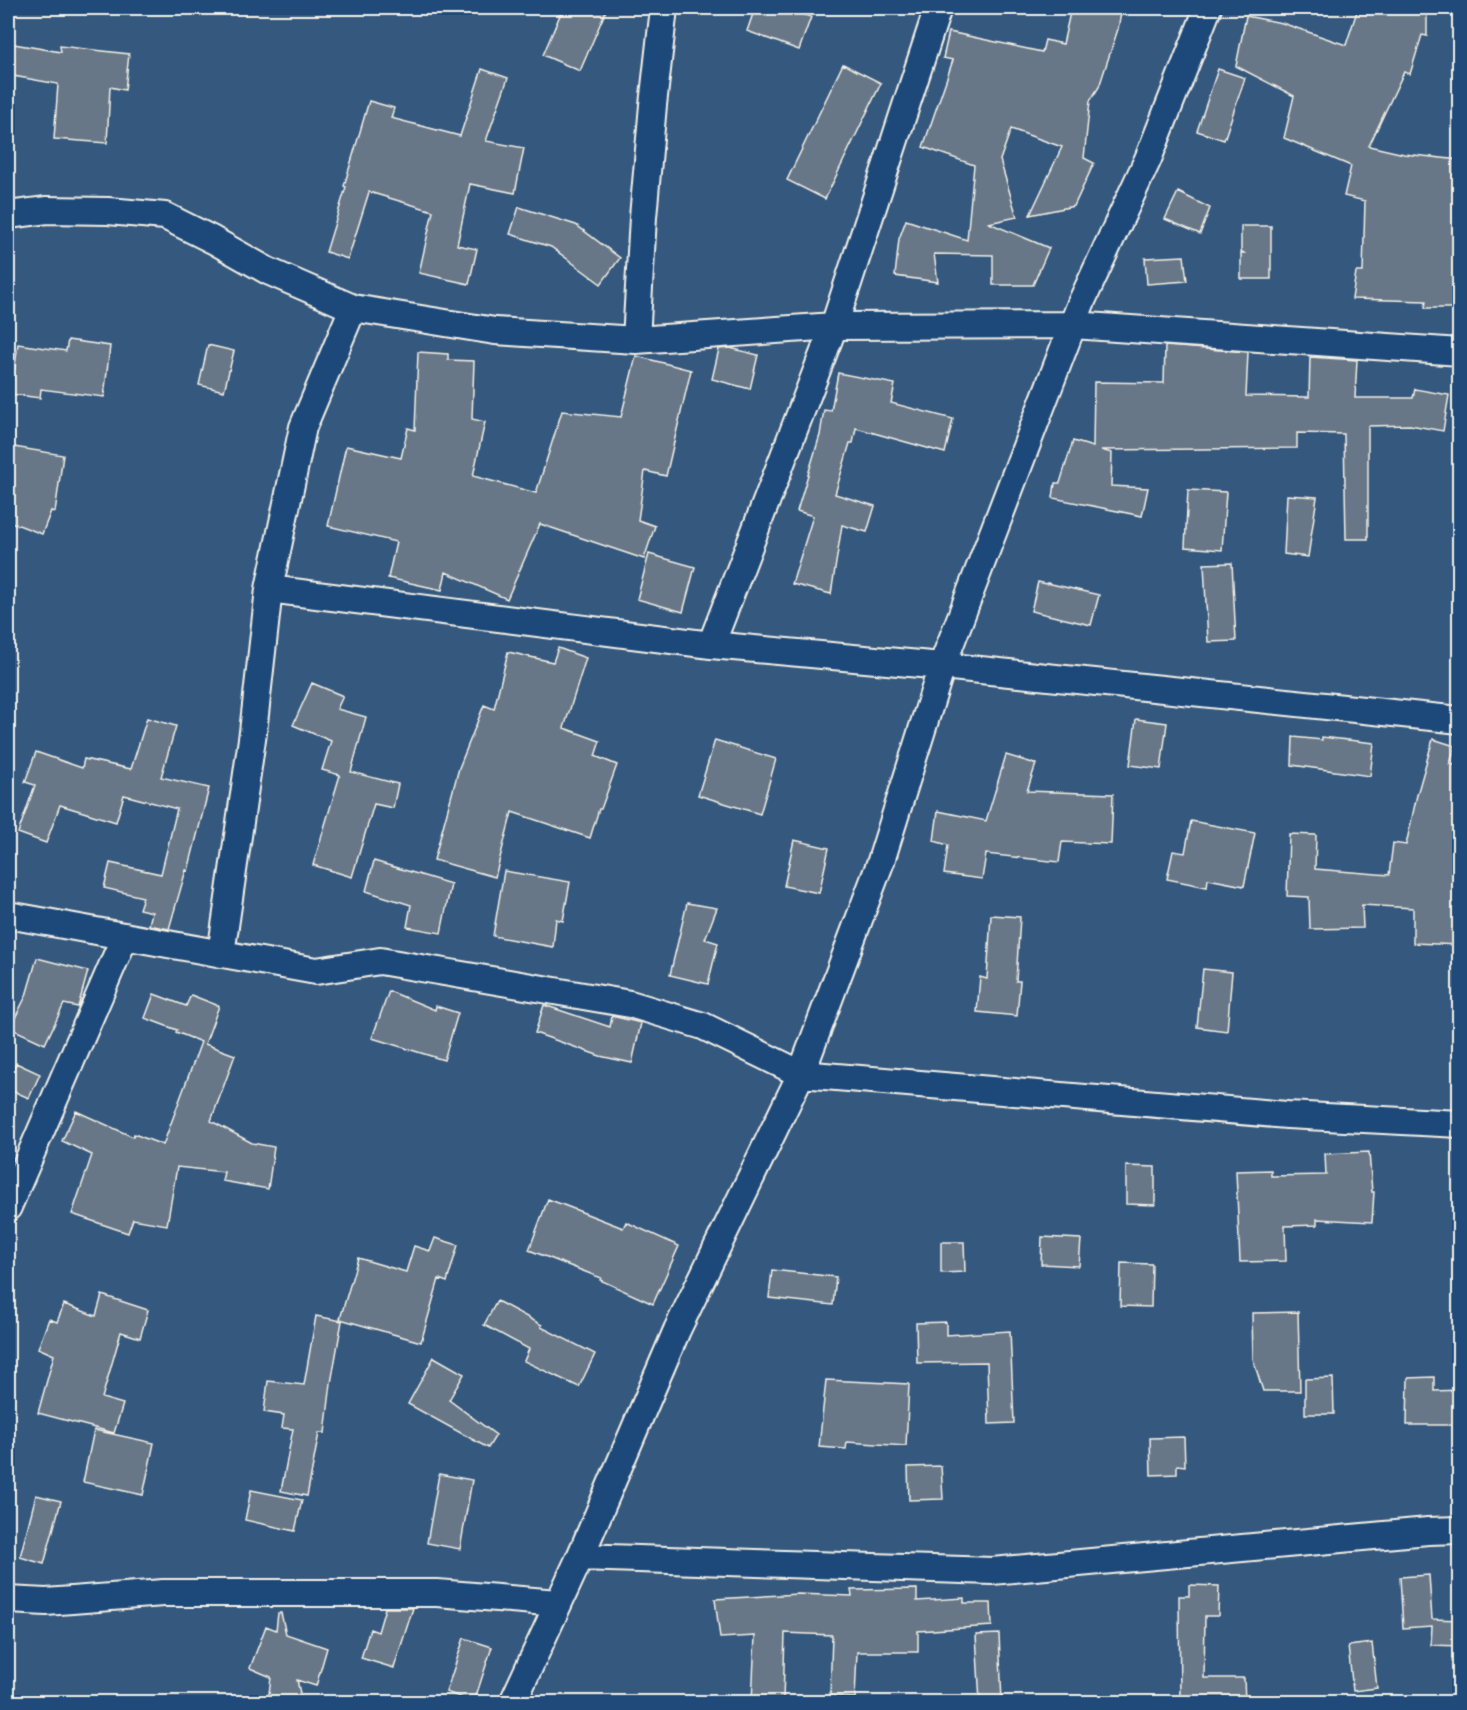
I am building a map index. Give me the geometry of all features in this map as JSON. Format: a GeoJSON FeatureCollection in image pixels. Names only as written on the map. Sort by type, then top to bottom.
{"type":"FeatureCollection","features":[{"type":"Feature","properties":{"kind":"street"},"geometry":{"type":"LineString","coordinates":[[636,340],[643,217],[664,8]]}},
{"type":"Feature","properties":{"kind":"street"},"geometry":{"type":"LineString","coordinates":[[711,645],[834,326],[938,8]]}},
{"type":"Feature","properties":{"kind":"street"},"geometry":{"type":"LineString","coordinates":[[513,1702],[580,1557],[677,1330],[801,1074],[881,861],[942,666],[1081,303],[1148,159],[1208,8]]}},
{"type":"Feature","properties":{"kind":"street"},"geometry":{"type":"LineString","coordinates":[[8,215],[47,210],[108,211],[165,216],[268,271],[353,308],[495,331],[636,340],[834,326],[1072,326],[1460,352]]}},
{"type":"Feature","properties":{"kind":"street"},"geometry":{"type":"LineString","coordinates":[[220,954],[253,732],[269,589],[303,427],[353,308]]}},
{"type":"Feature","properties":{"kind":"street"},"geometry":{"type":"LineString","coordinates":[[269,589],[711,645],[942,666],[1460,720]]}},
{"type":"Feature","properties":{"kind":"street"},"geometry":{"type":"LineString","coordinates":[[8,915],[316,970],[380,961],[630,1004],[703,1026],[801,1074],[1287,1115],[1460,1124]]}},
{"type":"Feature","properties":{"kind":"street"},"geometry":{"type":"LineString","coordinates":[[8,1207],[125,936]]}},
{"type":"Feature","properties":{"kind":"street"},"geometry":{"type":"LineString","coordinates":[[580,1557],[992,1571],[1460,1530]]}},
{"type":"Feature","properties":{"kind":"street"},"geometry":{"type":"LineString","coordinates":[[8,1600],[46,1602],[162,1593],[437,1593],[558,1603]]}},
{"type":"Feature","properties":{"kind":"building"},"geometry":{"type":"Polygon","coordinates":[[[563,8],[607,8],[580,71],[543,55],[563,8]]]}},
{"type":"Feature","properties":{"kind":"building"},"geometry":{"type":"Polygon","coordinates":[[[755,8],[783,8],[811,17],[799,50],[747,31],[755,8]]]}},
{"type":"Feature","properties":{"kind":"building"},"geometry":{"type":"Polygon","coordinates":[[[1071,8],[1122,8],[1118,29],[1099,87],[1090,101],[1084,158],[1094,163],[1074,206],[1030,215],[1062,147],[1011,129],[1000,160],[1017,217],[989,223],[1049,248],[1033,285],[993,285],[993,255],[934,254],[938,282],[895,276],[899,239],[906,220],[967,240],[974,165],[923,147],[953,60],[943,58],[949,32],[1042,52],[1045,40],[1063,44],[1071,8]]]}},
{"type":"Feature","properties":{"kind":"building"},"geometry":{"type":"Polygon","coordinates":[[[1358,8],[1427,8],[1427,36],[1422,35],[1410,74],[1404,72],[1369,146],[1404,154],[1460,160],[1460,308],[1425,308],[1426,301],[1352,299],[1356,272],[1363,272],[1365,201],[1344,196],[1351,166],[1284,138],[1294,96],[1236,66],[1246,16],[1282,23],[1346,45],[1358,8]]]}},
{"type":"Feature","properties":{"kind":"building"},"geometry":{"type":"Polygon","coordinates":[[[8,43],[61,52],[60,46],[129,54],[125,90],[110,87],[107,143],[54,139],[58,84],[8,75],[8,43]]]}},
{"type":"Feature","properties":{"kind":"building"},"geometry":{"type":"Polygon","coordinates":[[[843,64],[881,83],[825,199],[787,180],[843,64]]]}},
{"type":"Feature","properties":{"kind":"building"},"geometry":{"type":"Polygon","coordinates":[[[482,69],[508,78],[486,141],[524,148],[515,193],[470,184],[457,245],[477,249],[469,284],[419,273],[433,211],[369,192],[348,259],[326,252],[369,101],[394,108],[391,118],[460,136],[482,69]]]}},
{"type":"Feature","properties":{"kind":"building"},"geometry":{"type":"Polygon","coordinates":[[[1218,69],[1245,78],[1224,140],[1197,131],[1218,69]]]}},
{"type":"Feature","properties":{"kind":"building"},"geometry":{"type":"Polygon","coordinates":[[[1178,192],[1210,208],[1200,234],[1165,219],[1178,192]]]}},
{"type":"Feature","properties":{"kind":"building"},"geometry":{"type":"Polygon","coordinates":[[[519,207],[576,225],[620,258],[601,284],[551,247],[510,234],[519,207]]]}},
{"type":"Feature","properties":{"kind":"building"},"geometry":{"type":"Polygon","coordinates":[[[1241,226],[1271,226],[1271,279],[1241,279],[1241,253],[1244,253],[1241,251],[1241,226]]]}},
{"type":"Feature","properties":{"kind":"building"},"geometry":{"type":"Polygon","coordinates":[[[1184,256],[1187,281],[1147,284],[1145,258],[1184,256]]]}},
{"type":"Feature","properties":{"kind":"building"},"geometry":{"type":"Polygon","coordinates":[[[68,340],[110,346],[104,397],[41,389],[40,398],[11,394],[18,344],[66,351],[68,340]]]}},
{"type":"Feature","properties":{"kind":"building"},"geometry":{"type":"Polygon","coordinates":[[[208,345],[234,351],[224,391],[199,385],[208,345]]]}},
{"type":"Feature","properties":{"kind":"building"},"geometry":{"type":"Polygon","coordinates":[[[1165,346],[1248,352],[1246,396],[1309,397],[1310,357],[1357,360],[1355,398],[1413,398],[1415,389],[1449,395],[1443,431],[1410,425],[1368,426],[1368,539],[1346,539],[1344,434],[1297,433],[1297,448],[1101,450],[1112,453],[1111,486],[1148,488],[1142,516],[1053,498],[1055,483],[1060,483],[1073,441],[1093,447],[1094,382],[1164,383],[1165,346]]]}},
{"type":"Feature","properties":{"kind":"building"},"geometry":{"type":"Polygon","coordinates":[[[730,348],[758,355],[750,389],[712,379],[719,349],[730,348]]]}},
{"type":"Feature","properties":{"kind":"building"},"geometry":{"type":"Polygon","coordinates":[[[418,352],[448,354],[448,360],[474,361],[472,419],[485,422],[473,476],[536,493],[562,411],[621,417],[636,356],[691,370],[666,476],[645,471],[638,520],[655,526],[644,559],[540,524],[507,599],[446,572],[442,590],[388,578],[396,542],[328,526],[346,446],[401,458],[408,428],[415,430],[418,352]]]}},
{"type":"Feature","properties":{"kind":"building"},"geometry":{"type":"Polygon","coordinates":[[[838,373],[895,384],[891,403],[953,419],[945,453],[856,428],[835,494],[875,506],[867,532],[842,525],[831,594],[792,584],[813,516],[797,511],[820,435],[824,410],[831,411],[838,373]]]}},
{"type":"Feature","properties":{"kind":"building"},"geometry":{"type":"Polygon","coordinates":[[[8,446],[63,455],[55,512],[51,511],[42,534],[8,521],[8,446]]]}},
{"type":"Feature","properties":{"kind":"building"},"geometry":{"type":"Polygon","coordinates":[[[1188,490],[1226,492],[1222,550],[1185,547],[1188,490]]]}},
{"type":"Feature","properties":{"kind":"building"},"geometry":{"type":"Polygon","coordinates":[[[1287,495],[1317,497],[1308,557],[1284,554],[1287,495]]]}},
{"type":"Feature","properties":{"kind":"building"},"geometry":{"type":"Polygon","coordinates":[[[649,554],[695,567],[683,612],[637,599],[649,554]]]}},
{"type":"Feature","properties":{"kind":"building"},"geometry":{"type":"Polygon","coordinates":[[[1232,563],[1236,641],[1208,642],[1204,564],[1232,563]]]}},
{"type":"Feature","properties":{"kind":"building"},"geometry":{"type":"Polygon","coordinates":[[[1038,582],[1099,595],[1091,625],[1031,611],[1038,582]]]}},
{"type":"Feature","properties":{"kind":"building"},"geometry":{"type":"Polygon","coordinates":[[[558,648],[586,658],[564,728],[600,741],[595,756],[617,765],[590,838],[512,812],[495,877],[434,860],[459,768],[484,705],[494,709],[508,652],[553,662],[558,648]]]}},
{"type":"Feature","properties":{"kind":"building"},"geometry":{"type":"Polygon","coordinates":[[[312,683],[343,696],[337,709],[366,717],[351,772],[398,784],[393,808],[374,804],[352,877],[313,865],[340,775],[322,770],[331,741],[293,725],[312,683]]]}},
{"type":"Feature","properties":{"kind":"building"},"geometry":{"type":"Polygon","coordinates":[[[147,718],[176,726],[161,777],[209,788],[188,871],[186,870],[169,929],[149,925],[152,912],[139,909],[143,897],[104,888],[110,863],[161,874],[177,809],[124,795],[116,822],[60,805],[46,843],[18,833],[35,785],[25,782],[36,752],[82,768],[84,759],[131,769],[147,718]]]}},
{"type":"Feature","properties":{"kind":"building"},"geometry":{"type":"Polygon","coordinates":[[[1136,719],[1167,723],[1161,769],[1130,765],[1136,719]]]}},
{"type":"Feature","properties":{"kind":"building"},"geometry":{"type":"Polygon","coordinates":[[[1293,737],[1322,740],[1322,737],[1374,743],[1370,776],[1292,765],[1293,737]]]}},
{"type":"Feature","properties":{"kind":"building"},"geometry":{"type":"Polygon","coordinates":[[[1433,739],[1455,746],[1450,764],[1460,766],[1460,945],[1413,943],[1413,908],[1362,905],[1363,928],[1310,929],[1309,897],[1287,896],[1289,834],[1316,835],[1315,869],[1389,875],[1393,843],[1406,845],[1433,739]]]}},
{"type":"Feature","properties":{"kind":"building"},"geometry":{"type":"Polygon","coordinates":[[[715,740],[776,759],[760,814],[698,795],[715,740]]]}},
{"type":"Feature","properties":{"kind":"building"},"geometry":{"type":"Polygon","coordinates":[[[1006,755],[1036,764],[1027,791],[1113,794],[1111,844],[1062,842],[1059,862],[986,854],[982,879],[944,874],[948,845],[934,841],[938,811],[986,821],[1006,755]]]}},
{"type":"Feature","properties":{"kind":"building"},"geometry":{"type":"Polygon","coordinates":[[[1191,821],[1255,833],[1244,886],[1208,879],[1207,887],[1167,879],[1173,851],[1185,853],[1191,821]]]}},
{"type":"Feature","properties":{"kind":"building"},"geometry":{"type":"Polygon","coordinates":[[[794,840],[829,848],[819,893],[784,886],[794,840]]]}},
{"type":"Feature","properties":{"kind":"building"},"geometry":{"type":"Polygon","coordinates":[[[374,861],[451,884],[441,933],[407,927],[411,905],[366,891],[374,861]]]}},
{"type":"Feature","properties":{"kind":"building"},"geometry":{"type":"Polygon","coordinates":[[[504,871],[570,882],[563,921],[556,919],[553,947],[493,936],[504,871]]]}},
{"type":"Feature","properties":{"kind":"building"},"geometry":{"type":"Polygon","coordinates":[[[687,903],[717,908],[705,939],[718,943],[708,984],[670,975],[687,903]]]}},
{"type":"Feature","properties":{"kind":"building"},"geometry":{"type":"Polygon","coordinates":[[[991,915],[1020,917],[1016,981],[1020,981],[1017,1016],[977,1012],[980,977],[987,979],[991,915]]]}},
{"type":"Feature","properties":{"kind":"building"},"geometry":{"type":"Polygon","coordinates":[[[37,958],[88,971],[78,1007],[64,1004],[45,1044],[10,1028],[26,996],[37,958]]]}},
{"type":"Feature","properties":{"kind":"building"},"geometry":{"type":"Polygon","coordinates":[[[1203,969],[1232,972],[1227,1031],[1197,1027],[1203,969]]]}},
{"type":"Feature","properties":{"kind":"building"},"geometry":{"type":"Polygon","coordinates":[[[389,991],[435,1010],[436,1006],[458,1013],[444,1060],[372,1038],[389,991]]]}},
{"type":"Feature","properties":{"kind":"building"},"geometry":{"type":"Polygon","coordinates":[[[154,994],[186,1006],[191,995],[219,1006],[205,1044],[235,1055],[211,1121],[252,1143],[274,1147],[268,1189],[222,1181],[224,1172],[177,1167],[167,1225],[133,1219],[128,1233],[72,1214],[92,1155],[62,1141],[76,1111],[133,1137],[134,1134],[163,1145],[201,1042],[145,1018],[154,994]]]}},
{"type":"Feature","properties":{"kind":"building"},"geometry":{"type":"Polygon","coordinates":[[[544,1005],[610,1027],[612,1016],[641,1023],[632,1063],[600,1056],[535,1033],[544,1005]]]}},
{"type":"Feature","properties":{"kind":"building"},"geometry":{"type":"Polygon","coordinates":[[[16,1063],[40,1074],[29,1098],[8,1089],[16,1063]]]}},
{"type":"Feature","properties":{"kind":"building"},"geometry":{"type":"Polygon","coordinates":[[[1369,1152],[1372,1192],[1374,1192],[1372,1222],[1317,1219],[1317,1225],[1285,1226],[1286,1261],[1240,1262],[1236,1171],[1271,1170],[1271,1176],[1326,1175],[1325,1154],[1369,1152]]]}},
{"type":"Feature","properties":{"kind":"building"},"geometry":{"type":"Polygon","coordinates":[[[1126,1166],[1155,1167],[1155,1205],[1126,1204],[1126,1166]]]}},
{"type":"Feature","properties":{"kind":"building"},"geometry":{"type":"Polygon","coordinates":[[[548,1199],[623,1228],[626,1222],[679,1246],[653,1304],[600,1280],[601,1278],[529,1250],[548,1199]]]}},
{"type":"Feature","properties":{"kind":"building"},"geometry":{"type":"Polygon","coordinates":[[[1042,1237],[1081,1239],[1079,1266],[1041,1264],[1042,1237]]]}},
{"type":"Feature","properties":{"kind":"building"},"geometry":{"type":"Polygon","coordinates":[[[435,1238],[458,1245],[447,1282],[439,1279],[421,1342],[340,1319],[358,1258],[406,1272],[414,1246],[430,1251],[435,1238]]]}},
{"type":"Feature","properties":{"kind":"building"},"geometry":{"type":"Polygon","coordinates":[[[941,1242],[964,1242],[965,1272],[941,1273],[941,1242]]]}},
{"type":"Feature","properties":{"kind":"building"},"geometry":{"type":"Polygon","coordinates":[[[1121,1263],[1152,1264],[1151,1307],[1120,1306],[1121,1263]]]}},
{"type":"Feature","properties":{"kind":"building"},"geometry":{"type":"Polygon","coordinates":[[[772,1270],[836,1277],[833,1305],[769,1298],[772,1270]]]}},
{"type":"Feature","properties":{"kind":"building"},"geometry":{"type":"Polygon","coordinates":[[[102,1295],[148,1310],[140,1338],[121,1332],[102,1398],[123,1404],[114,1433],[38,1413],[54,1355],[38,1348],[49,1319],[57,1322],[64,1304],[96,1316],[102,1295]]]}},
{"type":"Feature","properties":{"kind":"building"},"geometry":{"type":"Polygon","coordinates":[[[497,1301],[542,1325],[541,1327],[595,1354],[579,1387],[524,1361],[529,1349],[484,1325],[497,1301]]]}},
{"type":"Feature","properties":{"kind":"building"},"geometry":{"type":"Polygon","coordinates":[[[1298,1312],[1300,1391],[1263,1391],[1253,1359],[1252,1313],[1298,1312]]]}},
{"type":"Feature","properties":{"kind":"building"},"geometry":{"type":"Polygon","coordinates":[[[316,1316],[342,1321],[325,1433],[319,1433],[307,1496],[281,1491],[293,1429],[282,1428],[284,1415],[264,1412],[268,1381],[304,1385],[316,1316]]]}},
{"type":"Feature","properties":{"kind":"building"},"geometry":{"type":"Polygon","coordinates":[[[946,1322],[946,1335],[1010,1331],[1014,1423],[989,1424],[987,1362],[917,1363],[916,1323],[946,1322]]]}},
{"type":"Feature","properties":{"kind":"building"},"geometry":{"type":"Polygon","coordinates":[[[434,1357],[464,1374],[449,1400],[496,1435],[488,1448],[408,1404],[434,1357]]]}},
{"type":"Feature","properties":{"kind":"building"},"geometry":{"type":"Polygon","coordinates":[[[1434,1377],[1434,1391],[1460,1390],[1460,1425],[1407,1425],[1408,1378],[1434,1377]]]}},
{"type":"Feature","properties":{"kind":"building"},"geometry":{"type":"Polygon","coordinates":[[[1333,1378],[1334,1414],[1305,1414],[1305,1379],[1333,1378]]]}},
{"type":"Feature","properties":{"kind":"building"},"geometry":{"type":"Polygon","coordinates":[[[826,1380],[909,1384],[906,1446],[847,1442],[846,1449],[819,1447],[826,1380]]]}},
{"type":"Feature","properties":{"kind":"building"},"geometry":{"type":"Polygon","coordinates":[[[94,1430],[154,1443],[143,1495],[83,1482],[94,1430]]]}},
{"type":"Feature","properties":{"kind":"building"},"geometry":{"type":"Polygon","coordinates":[[[1184,1437],[1185,1466],[1177,1465],[1177,1474],[1151,1475],[1150,1438],[1184,1437]]]}},
{"type":"Feature","properties":{"kind":"building"},"geometry":{"type":"Polygon","coordinates":[[[941,1466],[943,1499],[909,1500],[908,1467],[941,1466]]]}},
{"type":"Feature","properties":{"kind":"building"},"geometry":{"type":"Polygon","coordinates":[[[439,1474],[472,1480],[460,1549],[427,1543],[439,1474]]]}},
{"type":"Feature","properties":{"kind":"building"},"geometry":{"type":"Polygon","coordinates":[[[251,1490],[302,1500],[295,1531],[245,1520],[251,1490]]]}},
{"type":"Feature","properties":{"kind":"building"},"geometry":{"type":"Polygon","coordinates":[[[36,1495],[61,1501],[44,1564],[20,1557],[36,1495]]]}},
{"type":"Feature","properties":{"kind":"building"},"geometry":{"type":"Polygon","coordinates":[[[1429,1575],[1432,1619],[1460,1620],[1460,1646],[1431,1645],[1432,1626],[1403,1628],[1400,1577],[1429,1575]]]}},
{"type":"Feature","properties":{"kind":"building"},"geometry":{"type":"Polygon","coordinates":[[[1189,1585],[1219,1586],[1218,1616],[1205,1616],[1204,1678],[1244,1678],[1245,1702],[1180,1702],[1179,1596],[1189,1596],[1189,1585]]]}},
{"type":"Feature","properties":{"kind":"building"},"geometry":{"type":"Polygon","coordinates":[[[917,1589],[917,1601],[964,1598],[964,1603],[991,1603],[992,1626],[918,1631],[918,1652],[857,1652],[855,1698],[830,1696],[832,1635],[785,1633],[783,1702],[752,1702],[755,1636],[720,1638],[715,1599],[798,1594],[852,1596],[851,1590],[917,1589]]]}},
{"type":"Feature","properties":{"kind":"building"},"geometry":{"type":"Polygon","coordinates":[[[385,1608],[413,1608],[394,1668],[361,1658],[370,1629],[378,1632],[385,1608]]]}},
{"type":"Feature","properties":{"kind":"building"},"geometry":{"type":"Polygon","coordinates":[[[278,1613],[281,1613],[286,1634],[327,1648],[316,1686],[297,1680],[302,1702],[268,1702],[271,1677],[250,1668],[266,1626],[276,1630],[278,1613]]]}},
{"type":"Feature","properties":{"kind":"building"},"geometry":{"type":"Polygon","coordinates":[[[999,1634],[1002,1702],[980,1702],[976,1635],[999,1634]]]}},
{"type":"Feature","properties":{"kind":"building"},"geometry":{"type":"Polygon","coordinates":[[[464,1638],[492,1647],[474,1702],[446,1692],[464,1638]]]}},
{"type":"Feature","properties":{"kind":"building"},"geometry":{"type":"Polygon","coordinates":[[[1372,1643],[1377,1688],[1353,1691],[1348,1646],[1372,1643]]]}}]}
